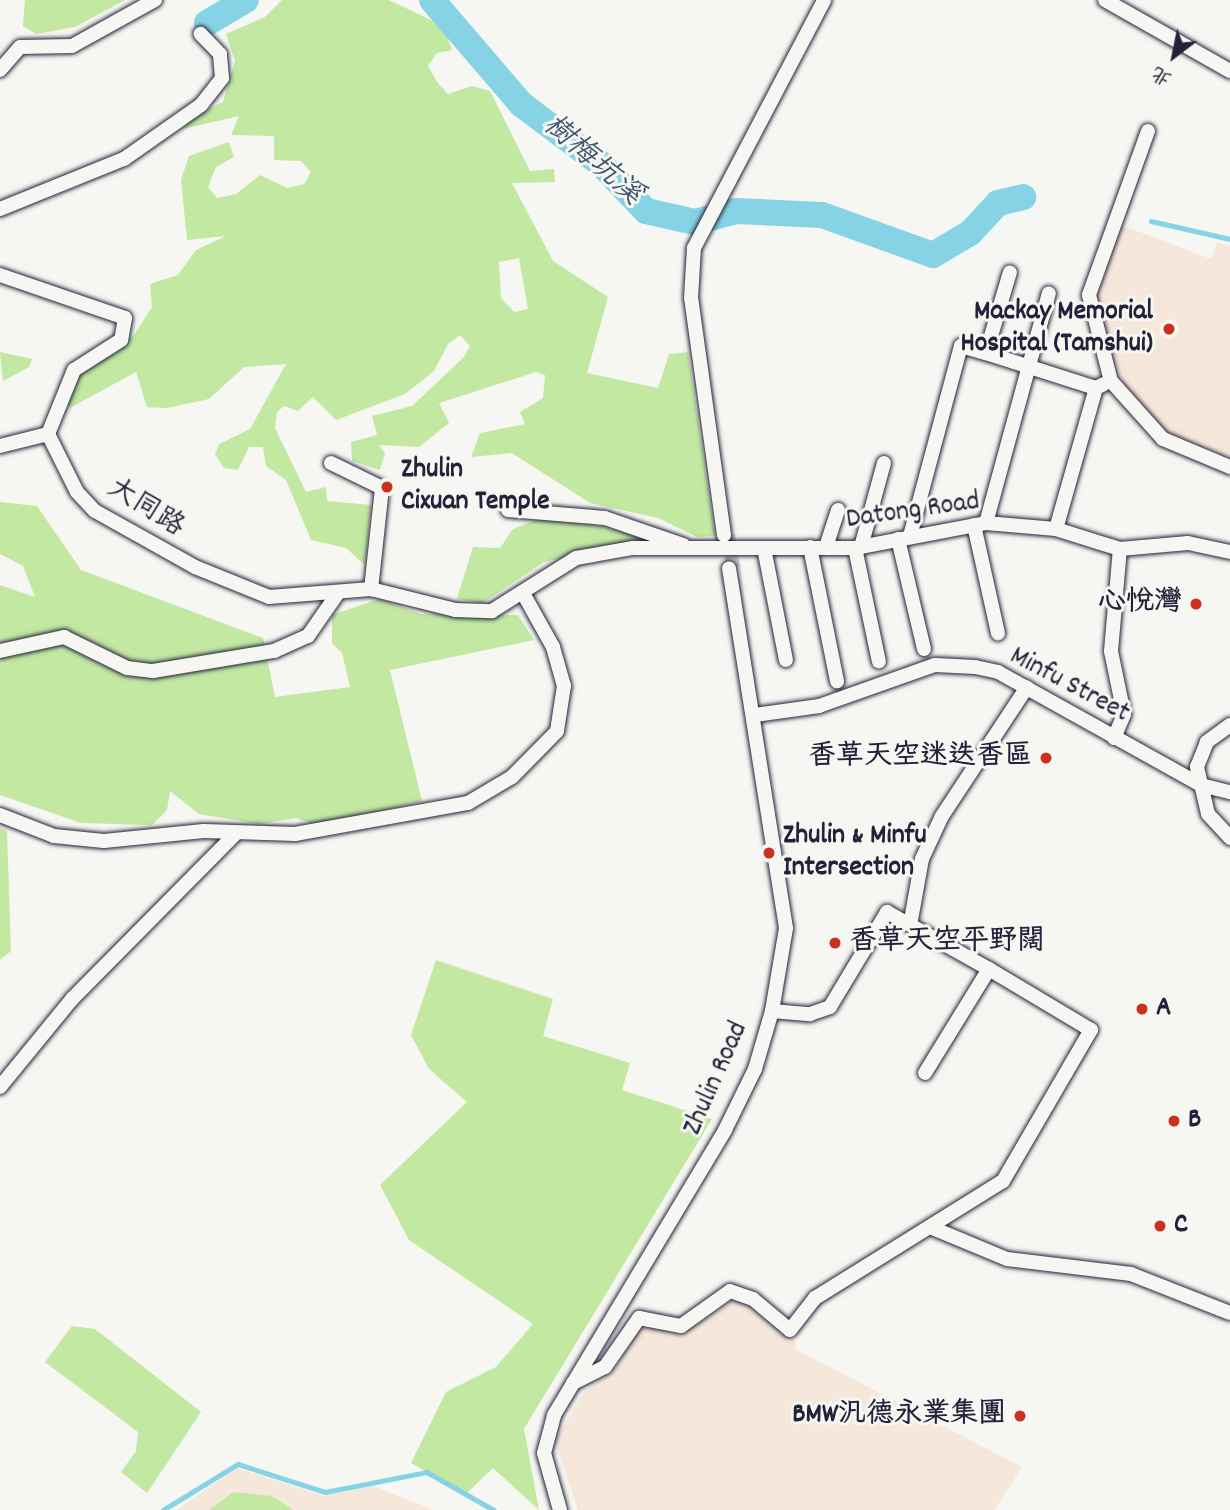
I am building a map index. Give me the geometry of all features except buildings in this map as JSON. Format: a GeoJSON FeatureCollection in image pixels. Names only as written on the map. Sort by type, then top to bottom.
{"type":"FeatureCollection","features":[{"type":"Feature","properties":{"kind":"street"},"geometry":{"type":"LineString","coordinates":[[0,70],[20,47],[72,47],[155,0]]}},
{"type":"Feature","properties":{"kind":"street"},"geometry":{"type":"LineString","coordinates":[[726,535],[691,298],[702,225],[824,0]]}},
{"type":"Feature","properties":{"kind":"street"},"geometry":{"type":"LineString","coordinates":[[1105,0],[1126,7],[1230,71]]}},
{"type":"Feature","properties":{"kind":"street"},"geometry":{"type":"LineString","coordinates":[[0,209],[124,159],[201,105],[222,78],[220,54],[201,34]]}},
{"type":"Feature","properties":{"kind":"street"},"geometry":{"type":"LineString","coordinates":[[1148,131],[1088,295],[1111,381],[1163,439],[1230,467]]}},
{"type":"Feature","properties":{"kind":"street"},"geometry":{"type":"LineString","coordinates":[[985,353],[1010,272]]}},
{"type":"Feature","properties":{"kind":"street"},"geometry":{"type":"LineString","coordinates":[[0,275],[125,318],[121,340],[74,370],[48,435],[0,446]]}},
{"type":"Feature","properties":{"kind":"street"},"geometry":{"type":"LineString","coordinates":[[998,634],[980,524],[1049,293]]}},
{"type":"Feature","properties":{"kind":"street"},"geometry":{"type":"LineString","coordinates":[[924,649],[904,537],[961,346],[1096,388],[1111,381]]}},
{"type":"Feature","properties":{"kind":"street"},"geometry":{"type":"LineString","coordinates":[[1056,529],[1096,388]]}},
{"type":"Feature","properties":{"kind":"street","name":"大同路"},"geometry":{"type":"LineString","coordinates":[[48,435],[77,492],[95,511],[195,567],[269,597],[371,589],[455,610],[492,611],[524,595],[576,558],[683,545]]}},
{"type":"Feature","properties":{"kind":"street"},"geometry":{"type":"LineString","coordinates":[[331,463],[382,488],[371,589]]}},
{"type":"Feature","properties":{"kind":"street"},"geometry":{"type":"LineString","coordinates":[[879,662],[858,548],[884,463]]}},
{"type":"Feature","properties":{"kind":"street"},"geometry":{"type":"LineString","coordinates":[[508,510],[605,518],[683,545]]}},
{"type":"Feature","properties":{"kind":"street"},"geometry":{"type":"LineString","coordinates":[[826,547],[838,510]]}},
{"type":"Feature","properties":{"kind":"street","name":"Datong Road"},"geometry":{"type":"LineString","coordinates":[[683,545],[858,548],[980,524],[1056,529],[1120,549],[1188,543],[1230,552]]}},
{"type":"Feature","properties":{"kind":"street"},"geometry":{"type":"LineString","coordinates":[[810,547],[837,681]]}},
{"type":"Feature","properties":{"kind":"street"},"geometry":{"type":"LineString","coordinates":[[764,548],[786,660]]}},
{"type":"Feature","properties":{"kind":"street"},"geometry":{"type":"LineString","coordinates":[[1114,738],[1124,714],[1111,651],[1120,549]]}},
{"type":"Feature","properties":{"kind":"street","name":"Zhulin Road"},"geometry":{"type":"LineString","coordinates":[[560,1510],[546,1434],[573,1383],[725,1130],[755,1069],[772,1011],[786,928],[731,568]]}},
{"type":"Feature","properties":{"kind":"street"},"geometry":{"type":"LineString","coordinates":[[0,651],[64,637],[127,668],[153,671],[274,651],[308,636],[338,593]]}},
{"type":"Feature","properties":{"kind":"street"},"geometry":{"type":"LineString","coordinates":[[0,816],[54,836],[104,841],[235,834],[295,834],[468,803],[512,777],[557,730],[564,686],[553,647],[524,595]]}},
{"type":"Feature","properties":{"kind":"street","name":"Minfu Street"},"geometry":{"type":"LineString","coordinates":[[755,715],[819,706],[935,665],[998,672],[1201,785],[1230,792]]}},
{"type":"Feature","properties":{"kind":"street"},"geometry":{"type":"LineString","coordinates":[[911,920],[922,859],[942,816],[1027,687]]}},
{"type":"Feature","properties":{"kind":"street"},"geometry":{"type":"LineString","coordinates":[[1230,725],[1207,742],[1197,766],[1208,814],[1230,838]]}},
{"type":"Feature","properties":{"kind":"street"},"geometry":{"type":"LineString","coordinates":[[0,1087],[72,999],[235,834]]}},
{"type":"Feature","properties":{"kind":"street"},"geometry":{"type":"LineString","coordinates":[[573,1383],[604,1367],[639,1318],[681,1326],[730,1291],[753,1299],[790,1330],[815,1298],[1003,1181],[1091,1030],[911,920],[887,912],[830,1007],[810,1014],[772,1011]]}},
{"type":"Feature","properties":{"kind":"street"},"geometry":{"type":"LineString","coordinates":[[925,1073],[989,969]]}},
{"type":"Feature","properties":{"kind":"street"},"geometry":{"type":"LineString","coordinates":[[930,1227],[1007,1259],[1131,1275],[1230,1313]]}},
{"type":"Feature","properties":{"kind":"shaded area","name":"Mackay Memorial Hospital (Tamshui)"},"geometry":{"type":"Polygon","coordinates":[[[1116,223],[1211,259],[1217,242],[1230,246],[1230,457],[1164,433],[1125,389],[1094,290],[1116,223]]]}},
{"type":"Feature","properties":{"kind":"shaded area"},"geometry":{"type":"Polygon","coordinates":[[[737,1298],[796,1342],[795,1349],[1022,1467],[995,1510],[578,1510],[555,1441],[584,1392],[614,1371],[638,1331],[649,1326],[681,1335],[737,1298]]]}},
{"type":"Feature","properties":{"kind":"shaded area"},"geometry":{"type":"Polygon","coordinates":[[[237,1468],[324,1496],[373,1486],[434,1510],[176,1510],[237,1468]]]}},
{"type":"Feature","properties":{"kind":"green space"},"geometry":{"type":"Polygon","coordinates":[[[25,0],[125,0],[75,27],[36,34],[23,26],[25,0]]]}},
{"type":"Feature","properties":{"kind":"green space"},"geometry":{"type":"Polygon","coordinates":[[[282,0],[389,0],[435,22],[447,36],[452,50],[437,53],[428,66],[437,82],[448,94],[472,86],[490,91],[530,171],[554,169],[555,182],[512,183],[553,261],[608,297],[587,373],[658,388],[669,354],[688,352],[715,536],[697,537],[658,518],[590,503],[512,453],[471,457],[480,433],[525,424],[520,412],[543,398],[545,375],[536,372],[439,403],[449,423],[419,447],[379,445],[385,453],[380,470],[352,461],[351,442],[377,435],[372,416],[412,406],[464,357],[470,346],[460,335],[448,344],[434,371],[405,394],[336,420],[313,397],[298,411],[284,406],[277,412],[275,428],[306,492],[326,487],[327,501],[371,505],[365,565],[346,548],[311,540],[286,480],[266,466],[263,447],[249,447],[238,470],[224,468],[215,454],[219,444],[250,429],[286,364],[244,367],[209,399],[167,408],[147,407],[136,372],[70,408],[66,402],[81,371],[134,335],[152,307],[150,284],[178,275],[196,250],[226,236],[187,240],[181,180],[189,156],[229,142],[234,157],[216,167],[208,187],[217,198],[236,194],[260,175],[287,188],[304,184],[311,172],[301,161],[274,160],[274,136],[231,135],[239,116],[183,129],[188,119],[223,102],[235,61],[226,34],[265,17],[282,0]],[[519,258],[499,262],[501,298],[514,312],[528,309],[519,258]]]}},
{"type":"Feature","properties":{"kind":"green space"},"geometry":{"type":"Polygon","coordinates":[[[0,352],[32,359],[29,367],[3,381],[0,352]]]}},
{"type":"Feature","properties":{"kind":"green space"},"geometry":{"type":"Polygon","coordinates":[[[0,502],[37,506],[81,570],[263,638],[275,697],[350,687],[342,653],[332,643],[332,615],[379,599],[421,614],[518,615],[534,640],[390,670],[422,801],[320,826],[296,818],[259,824],[199,814],[170,791],[167,810],[152,825],[81,823],[0,795],[0,585],[35,597],[23,566],[0,554],[0,502]]]}},
{"type":"Feature","properties":{"kind":"green space"},"geometry":{"type":"Polygon","coordinates":[[[539,519],[599,526],[658,539],[544,562],[483,603],[457,599],[473,547],[500,548],[513,529],[539,519]]]}},
{"type":"Feature","properties":{"kind":"green space"},"geometry":{"type":"Polygon","coordinates":[[[0,828],[7,831],[11,951],[0,960],[0,828]]]}},
{"type":"Feature","properties":{"kind":"green space"},"geometry":{"type":"Polygon","coordinates":[[[436,960],[553,999],[543,1036],[630,1063],[622,1090],[712,1119],[524,1429],[539,1510],[493,1468],[466,1494],[411,1463],[446,1392],[496,1367],[533,1324],[409,1240],[380,1185],[467,1102],[429,1069],[411,1035],[436,960]]]}},
{"type":"Feature","properties":{"kind":"green space"},"geometry":{"type":"Polygon","coordinates":[[[72,1326],[95,1329],[201,1412],[147,1493],[121,1472],[136,1451],[138,1432],[45,1362],[72,1326]]]}},
{"type":"Feature","properties":{"kind":"green space"},"geometry":{"type":"Polygon","coordinates":[[[233,1492],[272,1496],[294,1510],[209,1510],[233,1492]]]}},
{"type":"Feature","properties":{"kind":"waterway","name":"樹梅坑溪"},"geometry":{"type":"LineString","coordinates":[[207,23],[246,0]]}},
{"type":"Feature","properties":{"kind":"waterway","name":"樹梅坑溪"},"geometry":{"type":"LineString","coordinates":[[432,0],[521,104],[601,164],[646,211],[695,222],[736,211],[822,215],[933,255],[970,233],[998,203],[1023,197]]}},
{"type":"Feature","properties":{"kind":"waterway","name":"樹梅坑溪"},"geometry":{"type":"LineString","coordinates":[[1151,221],[1230,239]]}},
{"type":"Feature","properties":{"kind":"waterway"},"geometry":{"type":"LineString","coordinates":[[163,1510],[238,1464],[325,1492],[427,1472],[494,1510]]}},
{"type":"Feature","properties":{"kind":"tunnel"},"geometry":{"type":"LineString","coordinates":[[728,535],[733,568]]}},
{"type":"Feature","properties":{"kind":"place","name":"Mackay Memorial Hospital (Tamshui)"},"geometry":{"type":"Point","coordinates":[1169,329]}},
{"type":"Feature","properties":{"kind":"place","name":"Zhulin Cixuan Temple"},"geometry":{"type":"Point","coordinates":[387,487]}},
{"type":"Feature","properties":{"kind":"place","name":"心悅灣"},"geometry":{"type":"Point","coordinates":[1196,604]}},
{"type":"Feature","properties":{"kind":"place","name":"香草天空迷迭香區"},"geometry":{"type":"Point","coordinates":[1046,758]}},
{"type":"Feature","properties":{"kind":"place","name":"Zhulin & Minfu Intersection"},"geometry":{"type":"Point","coordinates":[769,853]}},
{"type":"Feature","properties":{"kind":"place","name":"香草天空平野闊"},"geometry":{"type":"Point","coordinates":[835,943]}},
{"type":"Feature","properties":{"kind":"place","name":"A"},"geometry":{"type":"Point","coordinates":[1142,1009]}},
{"type":"Feature","properties":{"kind":"place","name":"B"},"geometry":{"type":"Point","coordinates":[1174,1121]}},
{"type":"Feature","properties":{"kind":"place","name":"C"},"geometry":{"type":"Point","coordinates":[1160,1226]}},
{"type":"Feature","properties":{"kind":"place","name":"BMW汎德永業集團"},"geometry":{"type":"Point","coordinates":[1020,1416]}}]}
